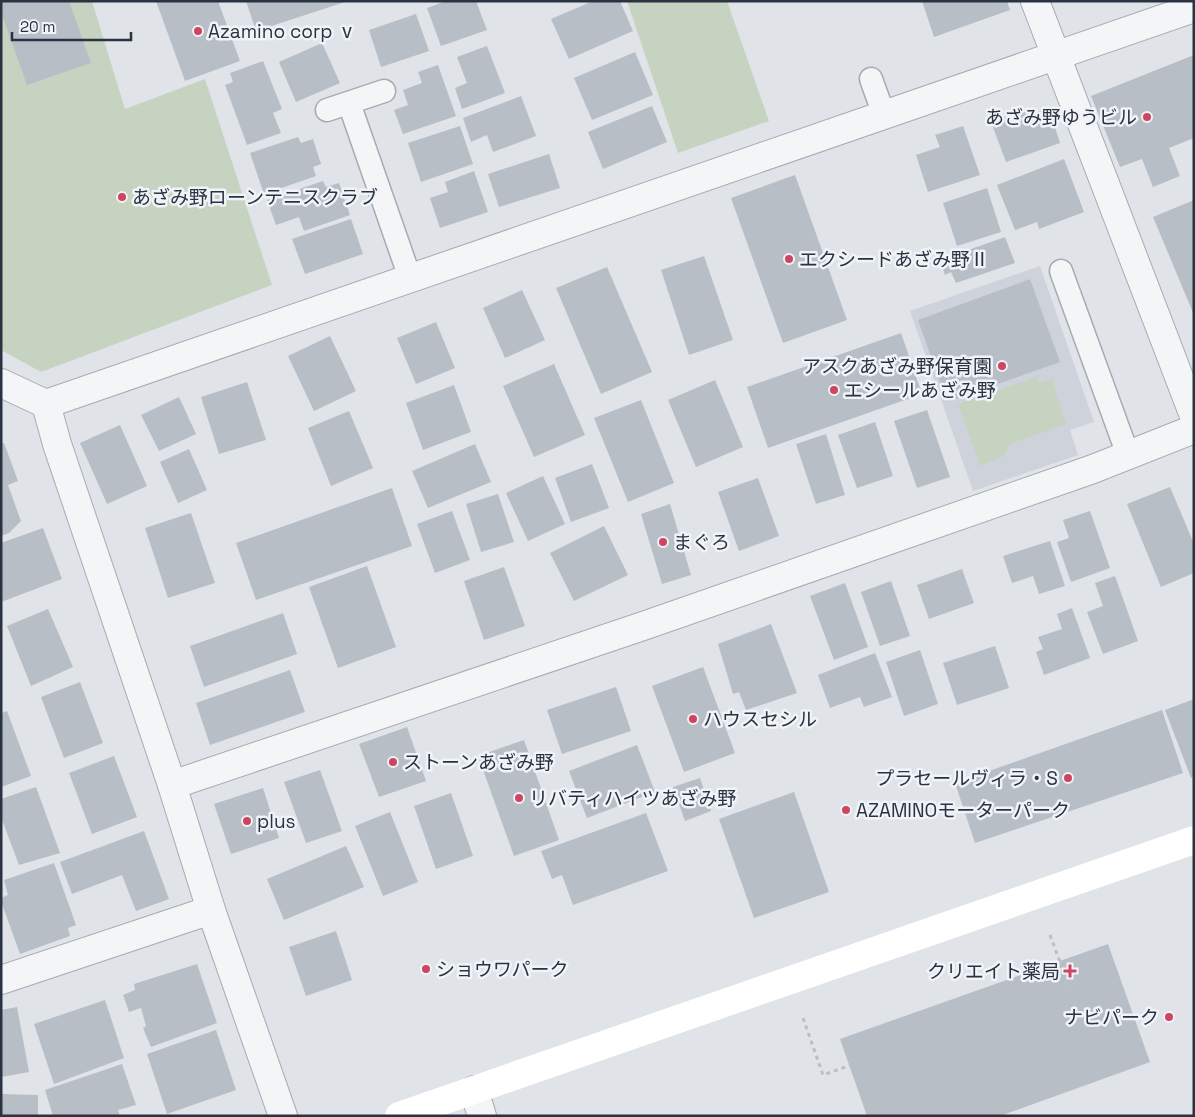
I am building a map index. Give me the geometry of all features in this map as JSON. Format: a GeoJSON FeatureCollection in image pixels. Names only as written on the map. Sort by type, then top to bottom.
{"type":"FeatureCollection","features":[{"type":"Feature","properties":{"kind":"street"},"geometry":{"type":"LineString","coordinates":[[1035,1],[1054,55],[1194,416]]}},
{"type":"Feature","properties":{"kind":"street"},"geometry":{"type":"LineString","coordinates":[[1,382],[46,404],[1194,8]]}},
{"type":"Feature","properties":{"kind":"street"},"geometry":{"type":"LineString","coordinates":[[46,404],[57,444],[172,785],[210,910],[284,1116]]}},
{"type":"Feature","properties":{"kind":"street"},"geometry":{"type":"LineString","coordinates":[[172,785],[646,625],[1128,455],[1194,429]]}},
{"type":"Feature","properties":{"kind":"street"},"geometry":{"type":"LineString","coordinates":[[399,1116],[1194,840]]}},
{"type":"Feature","properties":{"kind":"street"},"geometry":{"type":"LineString","coordinates":[[1,980],[210,910]]}},
{"type":"Feature","properties":{"kind":"street"},"geometry":{"type":"LineString","coordinates":[[474,1090],[482,1116]]}},
{"type":"Feature","properties":{"kind":"lane"},"geometry":{"type":"LineString","coordinates":[[871,79],[884,115]]}},
{"type":"Feature","properties":{"kind":"lane"},"geometry":{"type":"LineString","coordinates":[[326,110],[384,91]]}},
{"type":"Feature","properties":{"kind":"lane"},"geometry":{"type":"LineString","coordinates":[[349,102],[410,278]]}},
{"type":"Feature","properties":{"kind":"lane"},"geometry":{"type":"LineString","coordinates":[[1061,270],[1128,455]]}},
{"type":"Feature","properties":{"kind":"path"},"geometry":{"type":"LineString","coordinates":[[1050,935],[1082,1022],[1112,1010],[1108,998],[1116,996]]}},
{"type":"Feature","properties":{"kind":"path"},"geometry":{"type":"LineString","coordinates":[[803,1018],[823,1075],[1107,973],[1120,1006]]}},
{"type":"Feature","properties":{"kind":"shaded area","name":"アスクあざみ野保育園"},"geometry":{"type":"Polygon","coordinates":[[[1040,266],[1094,422],[1070,430],[1078,455],[973,491],[910,311],[1040,266]]]}},
{"type":"Feature","properties":{"kind":"green space","name":"あざみ野ローンテニスクラブ"},"geometry":{"type":"Polygon","coordinates":[[[1,1],[92,1],[125,109],[205,79],[272,285],[41,372],[1,350],[1,1]]]}},
{"type":"Feature","properties":{"kind":"green space"},"geometry":{"type":"Polygon","coordinates":[[[627,1],[727,1],[769,121],[678,153],[627,1]]]}},
{"type":"Feature","properties":{"kind":"green space"},"geometry":{"type":"Polygon","coordinates":[[[1036,377],[1039,383],[1052,379],[1066,424],[1010,444],[1004,456],[980,466],[958,404],[1036,377]]]}},
{"type":"Feature","properties":{"kind":"building"},"geometry":{"type":"Polygon","coordinates":[[[1,1],[69,1],[91,63],[27,85],[1,12],[1,1]]]}},
{"type":"Feature","properties":{"kind":"building","name":"Azamino corp ⅴ"},"geometry":{"type":"Polygon","coordinates":[[[156,1],[218,1],[240,61],[185,81],[156,1]]]}},
{"type":"Feature","properties":{"kind":"building"},"geometry":{"type":"Polygon","coordinates":[[[246,1],[345,1],[345,2],[256,31],[246,1]]]}},
{"type":"Feature","properties":{"kind":"building"},"geometry":{"type":"Polygon","coordinates":[[[446,1],[476,1],[487,30],[441,46],[427,8],[446,1]]]}},
{"type":"Feature","properties":{"kind":"building"},"geometry":{"type":"Polygon","coordinates":[[[593,1],[620,1],[633,31],[569,59],[551,19],[593,1]]]}},
{"type":"Feature","properties":{"kind":"building"},"geometry":{"type":"Polygon","coordinates":[[[922,1],[1007,1],[1010,10],[934,37],[922,1]]]}},
{"type":"Feature","properties":{"kind":"building"},"geometry":{"type":"Polygon","coordinates":[[[416,14],[429,51],[381,67],[369,30],[416,14]]]}},
{"type":"Feature","properties":{"kind":"building"},"geometry":{"type":"Polygon","coordinates":[[[322,43],[340,83],[296,102],[279,62],[322,43]]]}},
{"type":"Feature","properties":{"kind":"building"},"geometry":{"type":"Polygon","coordinates":[[[487,46],[505,93],[462,109],[455,88],[467,83],[457,57],[487,46]]]}},
{"type":"Feature","properties":{"kind":"building"},"geometry":{"type":"Polygon","coordinates":[[[635,52],[653,95],[592,120],[574,78],[635,52]]]}},
{"type":"Feature","properties":{"kind":"building","name":"あざみ野ゆうビル"},"geometry":{"type":"Polygon","coordinates":[[[1194,55],[1194,138],[1169,148],[1180,176],[1153,187],[1142,159],[1120,167],[1091,96],[1194,55]]]}},
{"type":"Feature","properties":{"kind":"building"},"geometry":{"type":"Polygon","coordinates":[[[263,61],[282,109],[273,113],[281,133],[247,145],[225,85],[233,82],[230,73],[263,61]]]}},
{"type":"Feature","properties":{"kind":"building"},"geometry":{"type":"Polygon","coordinates":[[[438,65],[456,116],[403,134],[394,110],[408,105],[403,90],[422,83],[418,72],[438,65]]]}},
{"type":"Feature","properties":{"kind":"building"},"geometry":{"type":"Polygon","coordinates":[[[521,96],[536,136],[493,152],[487,135],[471,142],[463,118],[521,96]]]}},
{"type":"Feature","properties":{"kind":"building"},"geometry":{"type":"Polygon","coordinates":[[[652,106],[667,142],[603,169],[588,132],[652,106]]]}},
{"type":"Feature","properties":{"kind":"building"},"geometry":{"type":"Polygon","coordinates":[[[1029,108],[1032,114],[1041,111],[1045,120],[1052,118],[1060,143],[1006,162],[991,122],[1029,108]]]}},
{"type":"Feature","properties":{"kind":"building"},"geometry":{"type":"Polygon","coordinates":[[[460,126],[473,164],[421,182],[408,143],[460,126]]]}},
{"type":"Feature","properties":{"kind":"building"},"geometry":{"type":"Polygon","coordinates":[[[963,126],[980,175],[928,192],[916,155],[940,147],[935,135],[963,126]]]}},
{"type":"Feature","properties":{"kind":"building"},"geometry":{"type":"Polygon","coordinates":[[[298,137],[301,143],[313,139],[321,164],[313,167],[316,176],[264,194],[250,153],[298,137]]]}},
{"type":"Feature","properties":{"kind":"building"},"geometry":{"type":"Polygon","coordinates":[[[549,154],[560,188],[499,207],[488,174],[549,154]]]}},
{"type":"Feature","properties":{"kind":"building"},"geometry":{"type":"Polygon","coordinates":[[[1064,159],[1084,212],[1039,229],[1037,222],[1015,230],[997,185],[1064,159]]]}},
{"type":"Feature","properties":{"kind":"building"},"geometry":{"type":"Polygon","coordinates":[[[474,171],[488,212],[440,228],[430,198],[448,192],[445,182],[474,171]]]}},
{"type":"Feature","properties":{"kind":"building","name":"エクシードあざみ野Ⅱ"},"geometry":{"type":"Polygon","coordinates":[[[795,175],[847,320],[783,343],[731,198],[795,175]]]}},
{"type":"Feature","properties":{"kind":"building"},"geometry":{"type":"Polygon","coordinates":[[[323,181],[326,187],[339,183],[350,215],[304,231],[299,217],[276,225],[267,200],[323,181]]]}},
{"type":"Feature","properties":{"kind":"building"},"geometry":{"type":"Polygon","coordinates":[[[987,188],[1001,232],[957,246],[943,203],[987,188]]]}},
{"type":"Feature","properties":{"kind":"building"},"geometry":{"type":"Polygon","coordinates":[[[1194,200],[1194,315],[1153,217],[1194,200]]]}},
{"type":"Feature","properties":{"kind":"building"},"geometry":{"type":"Polygon","coordinates":[[[351,219],[363,254],[305,274],[292,239],[351,219]]]}},
{"type":"Feature","properties":{"kind":"building"},"geometry":{"type":"Polygon","coordinates":[[[1005,237],[1015,263],[956,283],[951,272],[945,275],[940,260],[1005,237]]]}},
{"type":"Feature","properties":{"kind":"building"},"geometry":{"type":"Polygon","coordinates":[[[704,256],[733,340],[689,355],[661,270],[704,256]]]}},
{"type":"Feature","properties":{"kind":"building"},"geometry":{"type":"Polygon","coordinates":[[[607,267],[652,372],[601,394],[556,288],[607,267]]]}},
{"type":"Feature","properties":{"kind":"building"},"geometry":{"type":"Polygon","coordinates":[[[1030,279],[1060,362],[947,402],[918,320],[1030,279]]]}},
{"type":"Feature","properties":{"kind":"building"},"geometry":{"type":"Polygon","coordinates":[[[522,290],[545,340],[505,358],[483,308],[522,290]]]}},
{"type":"Feature","properties":{"kind":"building"},"geometry":{"type":"Polygon","coordinates":[[[436,322],[455,368],[416,384],[397,338],[436,322]]]}},
{"type":"Feature","properties":{"kind":"building","name":"エシールあざみ野"},"geometry":{"type":"Polygon","coordinates":[[[901,333],[922,394],[768,448],[747,387],[901,333]]]}},
{"type":"Feature","properties":{"kind":"building"},"geometry":{"type":"Polygon","coordinates":[[[330,336],[356,391],[314,411],[288,356],[330,336]]]}},
{"type":"Feature","properties":{"kind":"building"},"geometry":{"type":"Polygon","coordinates":[[[554,364],[585,435],[534,457],[503,386],[554,364]]]}},
{"type":"Feature","properties":{"kind":"building"},"geometry":{"type":"Polygon","coordinates":[[[715,380],[743,447],[696,467],[668,400],[715,380]]]}},
{"type":"Feature","properties":{"kind":"building"},"geometry":{"type":"Polygon","coordinates":[[[247,382],[266,440],[219,454],[201,397],[247,382]]]}},
{"type":"Feature","properties":{"kind":"building"},"geometry":{"type":"Polygon","coordinates":[[[454,385],[471,432],[423,450],[406,403],[454,385]]]}},
{"type":"Feature","properties":{"kind":"building"},"geometry":{"type":"Polygon","coordinates":[[[179,397],[196,434],[159,451],[141,415],[179,397]]]}},
{"type":"Feature","properties":{"kind":"building"},"geometry":{"type":"Polygon","coordinates":[[[641,400],[674,483],[628,502],[594,418],[641,400]]]}},
{"type":"Feature","properties":{"kind":"building"},"geometry":{"type":"Polygon","coordinates":[[[927,410],[950,477],[917,488],[894,421],[927,410]]]}},
{"type":"Feature","properties":{"kind":"building"},"geometry":{"type":"Polygon","coordinates":[[[349,411],[373,468],[331,486],[308,428],[349,411]]]}},
{"type":"Feature","properties":{"kind":"building"},"geometry":{"type":"Polygon","coordinates":[[[875,422],[893,476],[857,488],[838,435],[875,422]]]}},
{"type":"Feature","properties":{"kind":"building"},"geometry":{"type":"Polygon","coordinates":[[[120,425],[147,486],[107,504],[80,443],[120,425]]]}},
{"type":"Feature","properties":{"kind":"building"},"geometry":{"type":"Polygon","coordinates":[[[826,434],[845,495],[816,504],[796,444],[826,434]]]}},
{"type":"Feature","properties":{"kind":"building"},"geometry":{"type":"Polygon","coordinates":[[[4,443],[18,481],[8,485],[21,521],[9,533],[1,536],[1,444],[4,443]]]}},
{"type":"Feature","properties":{"kind":"building"},"geometry":{"type":"Polygon","coordinates":[[[475,444],[491,482],[428,508],[412,471],[475,444]]]}},
{"type":"Feature","properties":{"kind":"building"},"geometry":{"type":"Polygon","coordinates":[[[189,449],[207,490],[178,503],[160,462],[189,449]]]}},
{"type":"Feature","properties":{"kind":"building"},"geometry":{"type":"Polygon","coordinates":[[[592,464],[609,508],[571,522],[555,478],[592,464]]]}},
{"type":"Feature","properties":{"kind":"building"},"geometry":{"type":"Polygon","coordinates":[[[543,476],[565,524],[528,541],[506,493],[543,476]]]}},
{"type":"Feature","properties":{"kind":"building"},"geometry":{"type":"Polygon","coordinates":[[[758,478],[779,536],[739,551],[718,492],[758,478]]]}},
{"type":"Feature","properties":{"kind":"building"},"geometry":{"type":"Polygon","coordinates":[[[1170,487],[1194,544],[1194,573],[1161,587],[1127,504],[1170,487]]]}},
{"type":"Feature","properties":{"kind":"building"},"geometry":{"type":"Polygon","coordinates":[[[392,488],[412,546],[256,600],[236,543],[392,488]]]}},
{"type":"Feature","properties":{"kind":"building"},"geometry":{"type":"Polygon","coordinates":[[[498,494],[514,542],[481,552],[466,504],[498,494]]]}},
{"type":"Feature","properties":{"kind":"building"},"geometry":{"type":"Polygon","coordinates":[[[670,504],[691,575],[662,584],[641,514],[670,504]]]}},
{"type":"Feature","properties":{"kind":"building"},"geometry":{"type":"Polygon","coordinates":[[[452,511],[470,560],[435,573],[417,524],[452,511]]]}},
{"type":"Feature","properties":{"kind":"building"},"geometry":{"type":"Polygon","coordinates":[[[1090,511],[1110,568],[1071,582],[1057,542],[1069,538],[1063,520],[1090,511]]]}},
{"type":"Feature","properties":{"kind":"building"},"geometry":{"type":"Polygon","coordinates":[[[191,513],[215,583],[168,598],[145,528],[191,513]]]}},
{"type":"Feature","properties":{"kind":"building"},"geometry":{"type":"Polygon","coordinates":[[[604,526],[628,575],[574,601],[550,553],[604,526]]]}},
{"type":"Feature","properties":{"kind":"building"},"geometry":{"type":"Polygon","coordinates":[[[43,528],[62,579],[1,602],[1,543],[43,528]]]}},
{"type":"Feature","properties":{"kind":"building"},"geometry":{"type":"Polygon","coordinates":[[[1050,541],[1065,586],[1039,594],[1033,576],[1012,583],[1003,556],[1050,541]]]}},
{"type":"Feature","properties":{"kind":"building"},"geometry":{"type":"Polygon","coordinates":[[[367,566],[396,647],[338,668],[309,587],[367,566]]]}},
{"type":"Feature","properties":{"kind":"building"},"geometry":{"type":"Polygon","coordinates":[[[504,567],[525,626],[484,640],[464,581],[504,567]]]}},
{"type":"Feature","properties":{"kind":"building"},"geometry":{"type":"Polygon","coordinates":[[[962,569],[974,603],[929,619],[917,585],[962,569]]]}},
{"type":"Feature","properties":{"kind":"building"},"geometry":{"type":"Polygon","coordinates":[[[1115,576],[1138,641],[1103,654],[1087,612],[1103,606],[1095,583],[1115,576]]]}},
{"type":"Feature","properties":{"kind":"building"},"geometry":{"type":"Polygon","coordinates":[[[891,581],[910,636],[880,646],[861,592],[891,581]]]}},
{"type":"Feature","properties":{"kind":"building"},"geometry":{"type":"Polygon","coordinates":[[[845,583],[868,647],[834,660],[810,596],[845,583]]]}},
{"type":"Feature","properties":{"kind":"building"},"geometry":{"type":"Polygon","coordinates":[[[1072,608],[1090,658],[1044,675],[1036,652],[1043,649],[1038,637],[1062,629],[1057,614],[1072,608]]]}},
{"type":"Feature","properties":{"kind":"building"},"geometry":{"type":"Polygon","coordinates":[[[48,609],[73,667],[31,686],[7,626],[48,609]]]}},
{"type":"Feature","properties":{"kind":"building"},"geometry":{"type":"Polygon","coordinates":[[[283,613],[297,654],[204,687],[190,646],[283,613]]]}},
{"type":"Feature","properties":{"kind":"building"},"geometry":{"type":"Polygon","coordinates":[[[771,624],[797,693],[746,710],[739,692],[733,694],[718,644],[771,624]]]}},
{"type":"Feature","properties":{"kind":"building"},"geometry":{"type":"Polygon","coordinates":[[[995,646],[1009,688],[957,705],[943,663],[995,646]]]}},
{"type":"Feature","properties":{"kind":"building"},"geometry":{"type":"Polygon","coordinates":[[[920,650],[938,704],[904,716],[886,662],[920,650]]]}},
{"type":"Feature","properties":{"kind":"building"},"geometry":{"type":"Polygon","coordinates":[[[875,653],[892,697],[864,707],[860,697],[830,708],[818,675],[875,653]]]}},
{"type":"Feature","properties":{"kind":"building","name":"ハウスセシル"},"geometry":{"type":"Polygon","coordinates":[[[703,667],[735,753],[684,772],[652,686],[703,667]]]}},
{"type":"Feature","properties":{"kind":"building"},"geometry":{"type":"Polygon","coordinates":[[[290,670],[305,712],[210,745],[196,703],[290,670]]]}},
{"type":"Feature","properties":{"kind":"building"},"geometry":{"type":"Polygon","coordinates":[[[80,682],[103,743],[64,758],[41,697],[80,682]]]}},
{"type":"Feature","properties":{"kind":"building"},"geometry":{"type":"Polygon","coordinates":[[[616,687],[631,731],[562,754],[547,710],[616,687]]]}},
{"type":"Feature","properties":{"kind":"building"},"geometry":{"type":"Polygon","coordinates":[[[1194,699],[1194,776],[1191,778],[1165,710],[1194,699]]]}},
{"type":"Feature","properties":{"kind":"building","name":"プラセールヴィラ・S"},"geometry":{"type":"Polygon","coordinates":[[[1162,710],[1183,773],[975,843],[955,783],[1162,710]]]}},
{"type":"Feature","properties":{"kind":"building"},"geometry":{"type":"Polygon","coordinates":[[[7,711],[31,776],[1,787],[1,713],[7,711]]]}},
{"type":"Feature","properties":{"kind":"building","name":"ストーンあざみ野"},"geometry":{"type":"Polygon","coordinates":[[[407,727],[426,781],[379,797],[359,744],[407,727]]]}},
{"type":"Feature","properties":{"kind":"building","name":"リバティハイツあざみ野"},"geometry":{"type":"Polygon","coordinates":[[[524,740],[559,840],[514,856],[478,756],[524,740]]]}},
{"type":"Feature","properties":{"kind":"building"},"geometry":{"type":"Polygon","coordinates":[[[637,745],[655,792],[587,818],[569,771],[637,745]]]}},
{"type":"Feature","properties":{"kind":"building"},"geometry":{"type":"Polygon","coordinates":[[[114,756],[137,817],[92,834],[69,773],[114,756]]]}},
{"type":"Feature","properties":{"kind":"building"},"geometry":{"type":"Polygon","coordinates":[[[320,770],[342,831],[306,843],[284,782],[320,770]]]}},
{"type":"Feature","properties":{"kind":"building"},"geometry":{"type":"Polygon","coordinates":[[[700,778],[711,811],[685,821],[673,787],[700,778]]]}},
{"type":"Feature","properties":{"kind":"building"},"geometry":{"type":"Polygon","coordinates":[[[36,787],[60,853],[19,865],[1,817],[1,799],[36,787]]]}},
{"type":"Feature","properties":{"kind":"building","name":"plus"},"geometry":{"type":"Polygon","coordinates":[[[263,788],[279,838],[231,854],[214,804],[263,788]]]}},
{"type":"Feature","properties":{"kind":"building"},"geometry":{"type":"Polygon","coordinates":[[[794,792],[829,892],[754,918],[719,819],[794,792]]]}},
{"type":"Feature","properties":{"kind":"building"},"geometry":{"type":"Polygon","coordinates":[[[451,793],[473,856],[436,869],[414,806],[451,793]]]}},
{"type":"Feature","properties":{"kind":"building"},"geometry":{"type":"Polygon","coordinates":[[[390,812],[418,882],[383,896],[355,826],[390,812]]]}},
{"type":"Feature","properties":{"kind":"building"},"geometry":{"type":"Polygon","coordinates":[[[646,813],[668,871],[573,905],[562,875],[552,879],[541,851],[646,813]]]}},
{"type":"Feature","properties":{"kind":"building"},"geometry":{"type":"Polygon","coordinates":[[[144,831],[169,899],[136,911],[122,875],[72,894],[60,862],[144,831]]]}},
{"type":"Feature","properties":{"kind":"building"},"geometry":{"type":"Polygon","coordinates":[[[346,846],[364,887],[284,920],[267,879],[346,846]]]}},
{"type":"Feature","properties":{"kind":"building"},"geometry":{"type":"Polygon","coordinates":[[[54,863],[76,925],[68,928],[70,936],[20,954],[1,901],[1,898],[8,895],[4,880],[54,863]]]}},
{"type":"Feature","properties":{"kind":"building"},"geometry":{"type":"Polygon","coordinates":[[[336,931],[352,980],[306,996],[289,947],[336,931]]]}},
{"type":"Feature","properties":{"kind":"building"},"geometry":{"type":"Polygon","coordinates":[[[1108,944],[1150,1062],[1000,1116],[867,1116],[840,1039],[1108,944]]]}},
{"type":"Feature","properties":{"kind":"building"},"geometry":{"type":"Polygon","coordinates":[[[197,964],[217,1023],[151,1047],[143,1028],[146,1026],[141,1008],[129,1012],[123,995],[135,990],[134,984],[197,964]]]}},
{"type":"Feature","properties":{"kind":"building"},"geometry":{"type":"Polygon","coordinates":[[[105,1000],[124,1058],[54,1084],[34,1024],[105,1000]]]}},
{"type":"Feature","properties":{"kind":"building"},"geometry":{"type":"Polygon","coordinates":[[[17,1007],[29,1072],[1,1077],[1,1010],[17,1007]]]}},
{"type":"Feature","properties":{"kind":"building"},"geometry":{"type":"Polygon","coordinates":[[[216,1030],[236,1090],[167,1114],[147,1054],[216,1030]]]}},
{"type":"Feature","properties":{"kind":"building"},"geometry":{"type":"Polygon","coordinates":[[[122,1064],[136,1105],[118,1110],[120,1116],[53,1116],[45,1090],[122,1064]]]}},
{"type":"Feature","properties":{"kind":"building"},"geometry":{"type":"Polygon","coordinates":[[[1,1094],[38,1095],[38,1116],[1,1116],[1,1094]]]}},
{"type":"Feature","properties":{"kind":"place","name":"Azamino corp ⅴ"},"geometry":{"type":"Point","coordinates":[198,31]}},
{"type":"Feature","properties":{"kind":"place","name":"あざみ野ゆうビル"},"geometry":{"type":"Point","coordinates":[1147,117]}},
{"type":"Feature","properties":{"kind":"place","name":"あざみ野ローンテニスクラブ"},"geometry":{"type":"Point","coordinates":[122,197]}},
{"type":"Feature","properties":{"kind":"place","name":"エクシードあざみ野Ⅱ"},"geometry":{"type":"Point","coordinates":[789,259]}},
{"type":"Feature","properties":{"kind":"place","name":"アスクあざみ野保育園"},"geometry":{"type":"Point","coordinates":[1002,366]}},
{"type":"Feature","properties":{"kind":"place","name":"エシールあざみ野"},"geometry":{"type":"Point","coordinates":[834,390]}},
{"type":"Feature","properties":{"kind":"place","name":"まぐろ"},"geometry":{"type":"Point","coordinates":[663,542]}},
{"type":"Feature","properties":{"kind":"place","name":"ハウスセシル"},"geometry":{"type":"Point","coordinates":[693,719]}},
{"type":"Feature","properties":{"kind":"place","name":"ストーンあざみ野"},"geometry":{"type":"Point","coordinates":[393,762]}},
{"type":"Feature","properties":{"kind":"place","name":"プラセールヴィラ・S"},"geometry":{"type":"Point","coordinates":[1068,778]}},
{"type":"Feature","properties":{"kind":"place","name":"リバティハイツあざみ野"},"geometry":{"type":"Point","coordinates":[519,798]}},
{"type":"Feature","properties":{"kind":"place","name":"AZAMINOモーターパーク"},"geometry":{"type":"Point","coordinates":[846,810]}},
{"type":"Feature","properties":{"kind":"place","name":"plus"},"geometry":{"type":"Point","coordinates":[247,821]}},
{"type":"Feature","properties":{"kind":"place","name":"ショウワパーク"},"geometry":{"type":"Point","coordinates":[426,969]}},
{"type":"Feature","properties":{"kind":"place","name":"クリエイト薬局"},"geometry":{"type":"Point","coordinates":[1070,971]}},
{"type":"Feature","properties":{"kind":"place","name":"ナビパーク"},"geometry":{"type":"Point","coordinates":[1169,1017]}}]}
